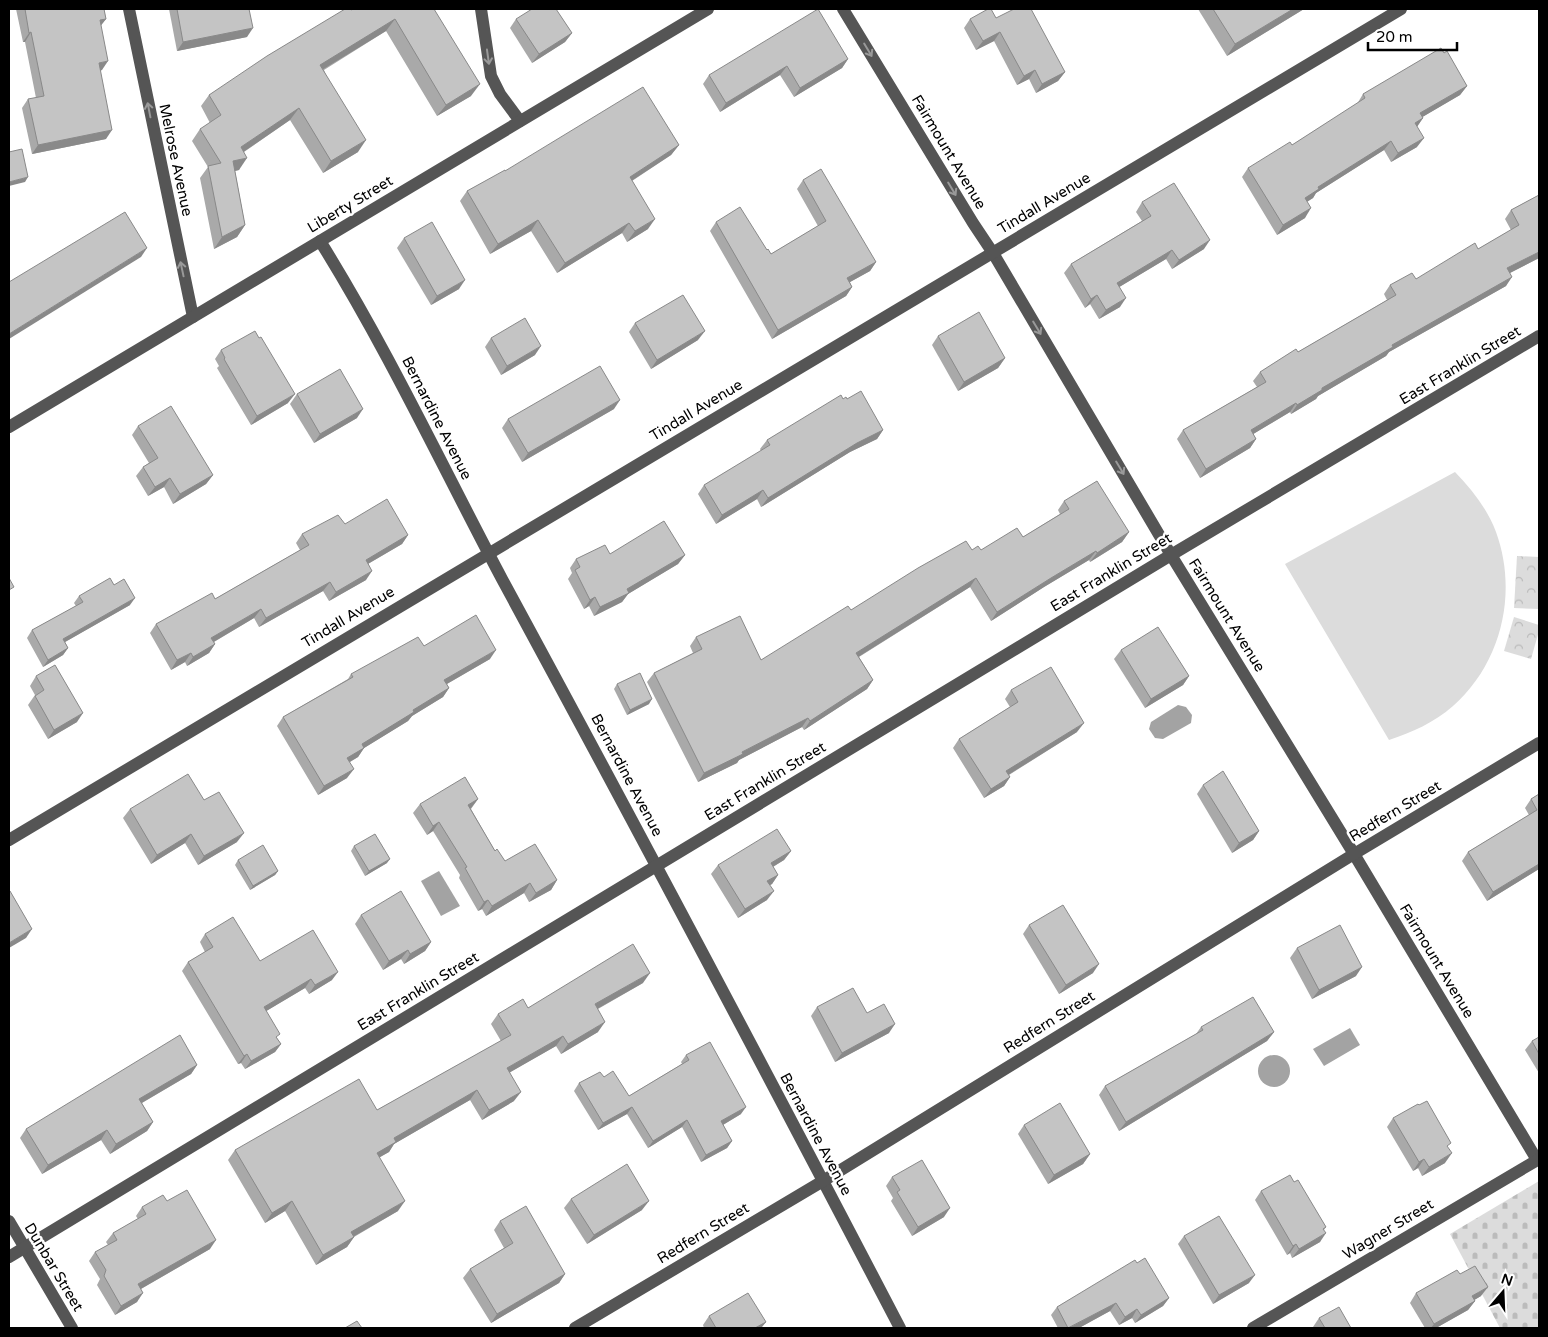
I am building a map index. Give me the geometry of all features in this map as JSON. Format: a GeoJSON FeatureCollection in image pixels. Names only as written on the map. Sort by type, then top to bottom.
{"type":"FeatureCollection","features":[{"type":"Feature","properties":{"kind":"street","name":"Melrose Avenue"},"geometry":{"type":"LineString","coordinates":[[129,9],[193,317]]}},
{"type":"Feature","properties":{"kind":"street"},"geometry":{"type":"LineString","coordinates":[[481,9],[491,76],[500,94],[520,121]]}},
{"type":"Feature","properties":{"kind":"street","name":"Liberty Street"},"geometry":{"type":"LineString","coordinates":[[9,427],[708,9]]}},
{"type":"Feature","properties":{"kind":"street","name":"Fairmount Avenue"},"geometry":{"type":"LineString","coordinates":[[843,9],[993,253],[1171,554],[1538,1159]]}},
{"type":"Feature","properties":{"kind":"street","name":"Tindall Avenue"},"geometry":{"type":"LineString","coordinates":[[9,840],[1401,9]]}},
{"type":"Feature","properties":{"kind":"street","name":"Bernardine Avenue"},"geometry":{"type":"LineString","coordinates":[[320,241],[343,277],[384,351],[488,553],[657,866],[900,1328]]}},
{"type":"Feature","properties":{"kind":"street","name":"East Franklin Street"},"geometry":{"type":"LineString","coordinates":[[9,1257],[1171,554],[1539,336]]}},
{"type":"Feature","properties":{"kind":"street","name":"Redfern Street"},"geometry":{"type":"LineString","coordinates":[[575,1328],[823,1181],[1354,854],[1539,743]]}},
{"type":"Feature","properties":{"kind":"street","name":"Wagner Street"},"geometry":{"type":"LineString","coordinates":[[1253,1328],[1538,1159]]}},
{"type":"Feature","properties":{"kind":"street","name":"Dunbar Street"},"geometry":{"type":"LineString","coordinates":[[9,1221],[72,1328]]}},
{"type":"Feature","properties":{"kind":"green space"},"geometry":{"type":"Polygon","coordinates":[[[1455,472],[1478,500],[1496,532],[1505,578],[1505,602],[1501,625],[1494,648],[1470,689],[1453,706],[1438,717],[1406,734],[1389,740],[1285,564],[1455,472]]]}},
{"type":"Feature","properties":{"kind":"green space"},"geometry":{"type":"Polygon","coordinates":[[[1517,556],[1539,557],[1539,609],[1514,608],[1517,556]]]}},
{"type":"Feature","properties":{"kind":"green space"},"geometry":{"type":"Polygon","coordinates":[[[1514,617],[1539,625],[1531,659],[1504,651],[1514,617]]]}},
{"type":"Feature","properties":{"kind":"green space"},"geometry":{"type":"Polygon","coordinates":[[[1539,1181],[1539,1328],[1500,1328],[1450,1234],[1539,1181]]]}},
{"type":"Feature","properties":{"kind":"shaded area"},"geometry":{"type":"Polygon","coordinates":[[[1178,705],[1186,707],[1192,715],[1191,723],[1163,739],[1155,738],[1149,729],[1151,722],[1178,705]]]}},
{"type":"Feature","properties":{"kind":"shaded area"},"geometry":{"type":"Polygon","coordinates":[[[439,871],[460,906],[441,916],[421,881],[439,871]]]}},
{"type":"Feature","properties":{"kind":"shaded area"},"geometry":{"type":"Polygon","coordinates":[[[1350,1028],[1360,1045],[1324,1066],[1313,1049],[1350,1028]]]}},
{"type":"Feature","properties":{"kind":"shaded area"},"geometry":{"type":"Polygon","coordinates":[[[1274,1055],[1280,1056],[1285,1060],[1289,1065],[1289,1077],[1285,1082],[1280,1086],[1274,1087],[1268,1086],[1263,1082],[1259,1077],[1258,1071],[1259,1065],[1263,1060],[1268,1056],[1274,1055]]]}},
{"type":"Feature","properties":{"kind":"building"},"geometry":{"type":"Polygon","coordinates":[[[25,9],[104,9],[106,19],[100,20],[108,61],[99,63],[112,130],[38,145],[28,99],[44,96],[25,9]]]}},
{"type":"Feature","properties":{"kind":"building"},"geometry":{"type":"Polygon","coordinates":[[[177,9],[249,9],[253,28],[183,42],[177,9]]]}},
{"type":"Feature","properties":{"kind":"building"},"geometry":{"type":"Polygon","coordinates":[[[345,9],[434,9],[480,84],[446,105],[395,19],[320,65],[366,140],[331,161],[299,108],[241,147],[247,158],[233,161],[245,225],[222,237],[208,166],[221,163],[200,129],[221,115],[209,95],[267,56],[345,9]]]}},
{"type":"Feature","properties":{"kind":"building"},"geometry":{"type":"Polygon","coordinates":[[[532,9],[556,9],[572,33],[539,54],[516,19],[532,9]]]}},
{"type":"Feature","properties":{"kind":"building"},"geometry":{"type":"Polygon","coordinates":[[[818,9],[848,59],[800,88],[787,66],[726,103],[709,75],[818,9]]]}},
{"type":"Feature","properties":{"kind":"building"},"geometry":{"type":"Polygon","coordinates":[[[991,9],[996,18],[1014,9],[1031,9],[1065,72],[1042,84],[1035,70],[1024,76],[1000,32],[983,41],[970,19],[991,9]]]}},
{"type":"Feature","properties":{"kind":"building"},"geometry":{"type":"Polygon","coordinates":[[[1213,9],[1293,9],[1235,44],[1213,9]]]}},
{"type":"Feature","properties":{"kind":"building"},"geometry":{"type":"Polygon","coordinates":[[[1441,48],[1444,53],[1447,51],[1467,86],[1420,113],[1423,118],[1415,123],[1424,138],[1398,153],[1391,141],[1318,187],[1319,189],[1305,198],[1311,208],[1283,225],[1248,168],[1290,142],[1292,145],[1365,98],[1363,94],[1441,48]]]}},
{"type":"Feature","properties":{"kind":"building"},"geometry":{"type":"Polygon","coordinates":[[[643,87],[679,145],[630,177],[655,219],[635,231],[629,223],[565,263],[538,220],[498,244],[467,191],[505,171],[643,87]]]}},
{"type":"Feature","properties":{"kind":"building"},"geometry":{"type":"Polygon","coordinates":[[[22,149],[28,177],[9,182],[9,152],[22,149]]]}},
{"type":"Feature","properties":{"kind":"building"},"geometry":{"type":"Polygon","coordinates":[[[821,169],[876,262],[847,278],[852,287],[778,330],[716,222],[740,207],[771,254],[826,221],[803,180],[821,169]]]}},
{"type":"Feature","properties":{"kind":"building"},"geometry":{"type":"Polygon","coordinates":[[[1174,183],[1210,240],[1179,260],[1172,250],[1117,283],[1126,298],[1106,310],[1097,295],[1091,299],[1071,264],[1151,216],[1142,202],[1174,183]]]}},
{"type":"Feature","properties":{"kind":"building"},"geometry":{"type":"Polygon","coordinates":[[[1539,195],[1539,252],[1507,268],[1512,277],[1392,345],[1393,347],[1322,388],[1322,390],[1251,430],[1256,439],[1206,469],[1183,430],[1266,382],[1260,372],[1296,349],[1298,352],[1396,295],[1390,285],[1412,273],[1416,279],[1475,243],[1478,249],[1519,225],[1511,210],[1539,195]]]}},
{"type":"Feature","properties":{"kind":"building"},"geometry":{"type":"Polygon","coordinates":[[[125,212],[147,248],[9,334],[9,282],[125,212]]]}},
{"type":"Feature","properties":{"kind":"building"},"geometry":{"type":"Polygon","coordinates":[[[432,222],[465,280],[437,296],[404,238],[432,222]]]}},
{"type":"Feature","properties":{"kind":"building"},"geometry":{"type":"Polygon","coordinates":[[[683,295],[705,331],[657,360],[635,323],[683,295]]]}},
{"type":"Feature","properties":{"kind":"building"},"geometry":{"type":"Polygon","coordinates":[[[979,312],[1005,358],[964,382],[938,336],[979,312]]]}},
{"type":"Feature","properties":{"kind":"building"},"geometry":{"type":"Polygon","coordinates":[[[525,318],[541,346],[507,366],[491,338],[525,318]]]}},
{"type":"Feature","properties":{"kind":"building"},"geometry":{"type":"Polygon","coordinates":[[[255,331],[259,338],[261,337],[295,394],[257,416],[224,359],[221,350],[255,331]]]}},
{"type":"Feature","properties":{"kind":"building"},"geometry":{"type":"Polygon","coordinates":[[[600,366],[620,400],[528,453],[508,419],[600,366]]]}},
{"type":"Feature","properties":{"kind":"building"},"geometry":{"type":"Polygon","coordinates":[[[340,369],[363,409],[320,434],[297,394],[340,369]]]}},
{"type":"Feature","properties":{"kind":"building"},"geometry":{"type":"Polygon","coordinates":[[[861,391],[883,430],[857,443],[768,498],[763,490],[722,515],[704,485],[770,445],[767,440],[841,395],[843,399],[846,397],[847,399],[861,391]]]}},
{"type":"Feature","properties":{"kind":"building"},"geometry":{"type":"Polygon","coordinates":[[[171,406],[213,475],[180,494],[170,478],[155,487],[143,467],[158,458],[138,426],[171,406]]]}},
{"type":"Feature","properties":{"kind":"building"},"geometry":{"type":"Polygon","coordinates":[[[1097,481],[1129,532],[997,612],[976,578],[856,653],[873,680],[810,721],[808,718],[704,773],[654,673],[702,649],[696,637],[740,616],[761,660],[848,606],[851,610],[918,568],[966,541],[972,550],[978,546],[981,550],[1017,528],[1023,537],[1069,509],[1064,501],[1097,481]]]}},
{"type":"Feature","properties":{"kind":"building"},"geometry":{"type":"Polygon","coordinates":[[[387,499],[408,535],[366,560],[372,571],[336,592],[330,582],[266,618],[261,609],[211,638],[215,644],[193,657],[191,653],[177,660],[156,624],[212,593],[215,599],[309,545],[302,534],[338,515],[345,524],[387,499]]]}},
{"type":"Feature","properties":{"kind":"building"},"geometry":{"type":"Polygon","coordinates":[[[664,521],[685,555],[627,589],[629,593],[600,607],[595,597],[590,600],[575,570],[580,567],[576,559],[605,545],[610,554],[664,521]]]}},
{"type":"Feature","properties":{"kind":"building"},"geometry":{"type":"Polygon","coordinates":[[[9,578],[14,587],[9,590],[9,578]]]}},
{"type":"Feature","properties":{"kind":"building"},"geometry":{"type":"Polygon","coordinates":[[[110,578],[114,585],[124,579],[135,598],[63,639],[68,648],[48,660],[32,630],[83,602],[79,596],[110,578]]]}},
{"type":"Feature","properties":{"kind":"building"},"geometry":{"type":"Polygon","coordinates":[[[476,615],[496,650],[444,680],[449,688],[362,744],[364,748],[347,758],[354,769],[324,786],[283,717],[353,677],[351,674],[418,637],[424,646],[476,615]]]}},
{"type":"Feature","properties":{"kind":"building"},"geometry":{"type":"Polygon","coordinates":[[[1158,627],[1189,676],[1151,699],[1121,650],[1158,627]]]}},
{"type":"Feature","properties":{"kind":"building"},"geometry":{"type":"Polygon","coordinates":[[[55,665],[83,713],[54,730],[35,696],[44,690],[36,676],[55,665]]]}},
{"type":"Feature","properties":{"kind":"building"},"geometry":{"type":"Polygon","coordinates":[[[1051,667],[1084,723],[1006,771],[1010,777],[991,789],[959,739],[1018,702],[1011,690],[1051,667]]]}},
{"type":"Feature","properties":{"kind":"building"},"geometry":{"type":"Polygon","coordinates":[[[640,673],[652,699],[630,710],[617,684],[640,673]]]}},
{"type":"Feature","properties":{"kind":"building"},"geometry":{"type":"Polygon","coordinates":[[[1223,771],[1259,831],[1239,843],[1203,785],[1223,771]]]}},
{"type":"Feature","properties":{"kind":"building"},"geometry":{"type":"Polygon","coordinates":[[[188,774],[204,800],[219,792],[244,833],[204,856],[191,834],[157,855],[130,809],[188,774]]]}},
{"type":"Feature","properties":{"kind":"building"},"geometry":{"type":"Polygon","coordinates":[[[465,777],[478,799],[468,805],[495,851],[497,849],[505,861],[535,844],[557,880],[536,893],[530,883],[492,906],[488,900],[484,902],[465,868],[467,867],[439,822],[433,826],[420,804],[465,777]]]}},
{"type":"Feature","properties":{"kind":"building"},"geometry":{"type":"Polygon","coordinates":[[[1539,794],[1539,864],[1493,892],[1468,852],[1537,810],[1531,799],[1539,794]]]}},
{"type":"Feature","properties":{"kind":"building"},"geometry":{"type":"Polygon","coordinates":[[[777,829],[791,851],[771,863],[778,875],[767,881],[774,891],[745,909],[718,865],[777,829]]]}},
{"type":"Feature","properties":{"kind":"building"},"geometry":{"type":"Polygon","coordinates":[[[375,834],[390,859],[369,871],[354,846],[375,834]]]}},
{"type":"Feature","properties":{"kind":"building"},"geometry":{"type":"Polygon","coordinates":[[[263,845],[278,871],[253,886],[238,860],[263,845]]]}},
{"type":"Feature","properties":{"kind":"building"},"geometry":{"type":"Polygon","coordinates":[[[401,891],[431,942],[410,954],[408,950],[389,961],[361,915],[401,891]]]}},
{"type":"Feature","properties":{"kind":"building"},"geometry":{"type":"Polygon","coordinates":[[[9,892],[32,929],[9,943],[9,892]]]}},
{"type":"Feature","properties":{"kind":"building"},"geometry":{"type":"Polygon","coordinates":[[[1063,905],[1099,964],[1066,985],[1029,925],[1063,905]]]}},
{"type":"Feature","properties":{"kind":"building"},"geometry":{"type":"Polygon","coordinates":[[[233,917],[260,961],[313,930],[338,972],[315,985],[311,979],[264,1007],[280,1034],[276,1037],[281,1044],[251,1061],[247,1054],[244,1056],[188,962],[213,947],[205,934],[233,917]]]}},
{"type":"Feature","properties":{"kind":"building"},"geometry":{"type":"Polygon","coordinates":[[[1340,925],[1362,967],[1319,990],[1297,948],[1340,925]]]}},
{"type":"Feature","properties":{"kind":"building"},"geometry":{"type":"Polygon","coordinates":[[[633,944],[650,973],[595,1004],[605,1022],[568,1044],[563,1036],[507,1068],[521,1092],[489,1110],[477,1090],[394,1138],[396,1142],[377,1153],[405,1201],[351,1232],[354,1237],[323,1255],[292,1201],[272,1213],[235,1150],[359,1079],[377,1110],[511,1035],[498,1014],[523,999],[528,1008],[633,944]]]}},
{"type":"Feature","properties":{"kind":"building"},"geometry":{"type":"Polygon","coordinates":[[[853,988],[867,1013],[884,1004],[895,1024],[842,1053],[817,1007],[853,988]]]}},
{"type":"Feature","properties":{"kind":"building"},"geometry":{"type":"Polygon","coordinates":[[[1253,997],[1274,1032],[1126,1122],[1105,1086],[1203,1030],[1201,1027],[1253,997]]]}},
{"type":"Feature","properties":{"kind":"building"},"geometry":{"type":"Polygon","coordinates":[[[180,1035],[197,1065],[139,1099],[153,1122],[116,1144],[107,1130],[48,1165],[26,1129],[180,1035]]]}},
{"type":"Feature","properties":{"kind":"building"},"geometry":{"type":"Polygon","coordinates":[[[1539,1037],[1539,1054],[1532,1041],[1539,1037]]]}},
{"type":"Feature","properties":{"kind":"building"},"geometry":{"type":"Polygon","coordinates":[[[710,1042],[746,1107],[721,1121],[732,1141],[706,1155],[687,1120],[653,1141],[632,1107],[603,1123],[579,1083],[600,1072],[604,1077],[613,1071],[629,1096],[689,1060],[686,1055],[710,1042]]]}},
{"type":"Feature","properties":{"kind":"building"},"geometry":{"type":"Polygon","coordinates":[[[1427,1101],[1451,1143],[1447,1146],[1452,1153],[1429,1167],[1424,1159],[1419,1162],[1393,1118],[1427,1101]]]}},
{"type":"Feature","properties":{"kind":"building"},"geometry":{"type":"Polygon","coordinates":[[[1060,1103],[1090,1154],[1054,1175],[1024,1125],[1060,1103]]]}},
{"type":"Feature","properties":{"kind":"building"},"geometry":{"type":"Polygon","coordinates":[[[922,1160],[950,1208],[918,1227],[897,1192],[900,1190],[892,1177],[922,1160]]]}},
{"type":"Feature","properties":{"kind":"building"},"geometry":{"type":"Polygon","coordinates":[[[627,1164],[649,1201],[594,1235],[571,1199],[627,1164]]]}},
{"type":"Feature","properties":{"kind":"building"},"geometry":{"type":"Polygon","coordinates":[[[1290,1175],[1294,1182],[1298,1180],[1326,1227],[1323,1229],[1326,1233],[1299,1249],[1296,1244],[1293,1246],[1261,1191],[1290,1175]]]}},
{"type":"Feature","properties":{"kind":"building"},"geometry":{"type":"Polygon","coordinates":[[[187,1190],[216,1240],[138,1284],[143,1293],[121,1306],[104,1276],[106,1270],[95,1252],[117,1240],[113,1233],[146,1214],[142,1207],[163,1195],[167,1201],[187,1190]]]}},
{"type":"Feature","properties":{"kind":"building"},"geometry":{"type":"Polygon","coordinates":[[[526,1206],[565,1274],[497,1314],[470,1269],[513,1243],[500,1221],[526,1206]]]}},
{"type":"Feature","properties":{"kind":"building"},"geometry":{"type":"Polygon","coordinates":[[[1219,1216],[1255,1275],[1219,1295],[1184,1236],[1219,1216]]]}},
{"type":"Feature","properties":{"kind":"building"},"geometry":{"type":"Polygon","coordinates":[[[1145,1258],[1169,1298],[1141,1315],[1137,1309],[1125,1317],[1116,1303],[1068,1328],[1057,1307],[1135,1260],[1137,1263],[1145,1258]]]}},
{"type":"Feature","properties":{"kind":"building"},"geometry":{"type":"Polygon","coordinates":[[[1475,1266],[1488,1287],[1472,1296],[1475,1301],[1434,1324],[1416,1293],[1457,1270],[1460,1274],[1475,1266]]]}},
{"type":"Feature","properties":{"kind":"building"},"geometry":{"type":"Polygon","coordinates":[[[748,1293],[766,1322],[755,1328],[716,1328],[709,1316],[748,1293]]]}},
{"type":"Feature","properties":{"kind":"building"},"geometry":{"type":"Polygon","coordinates":[[[1339,1307],[1351,1328],[1325,1328],[1319,1318],[1339,1307]]]}},
{"type":"Feature","properties":{"kind":"building"},"geometry":{"type":"Polygon","coordinates":[[[357,1321],[362,1328],[345,1328],[357,1321]]]}}]}
